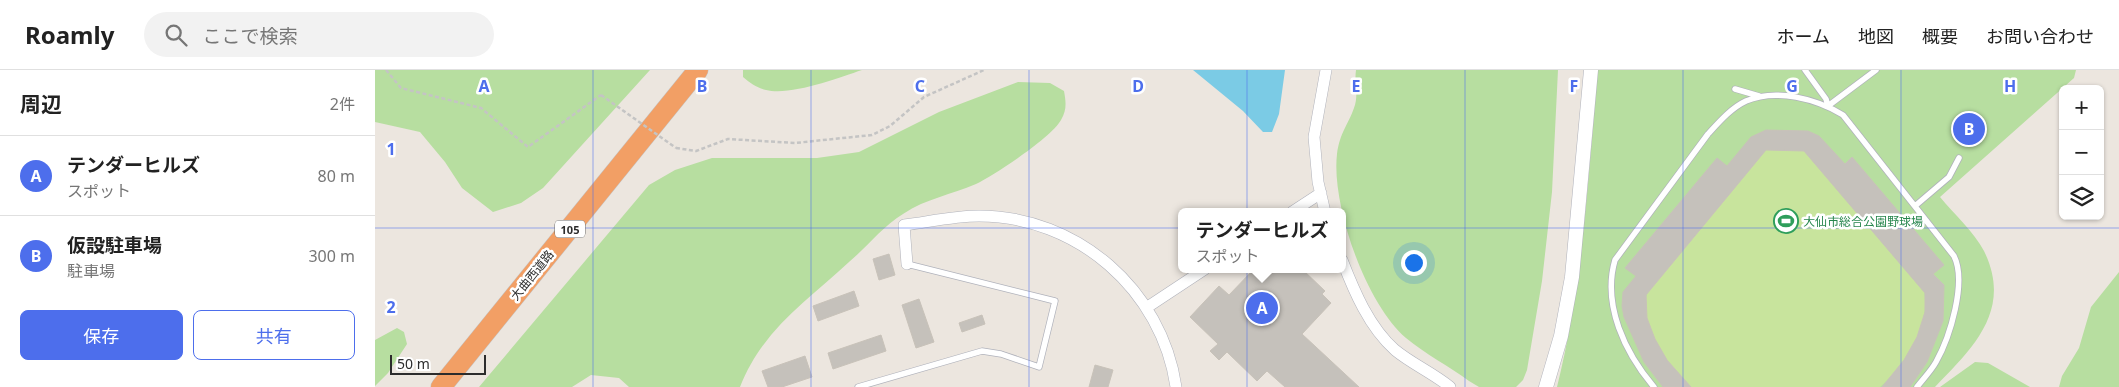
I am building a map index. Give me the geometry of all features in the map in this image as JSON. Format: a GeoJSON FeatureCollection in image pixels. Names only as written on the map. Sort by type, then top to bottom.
{"type":"FeatureCollection","features":[{"type":"Feature","properties":{"kind":"highway","name":"大曲西道路"},"geometry":{"type":"LineString","coordinates":[[441,387],[699,70]]}},
{"type":"Feature","properties":{"kind":"street"},"geometry":{"type":"LineString","coordinates":[[1324,208],[1314,137],[1326,70]]}},
{"type":"Feature","properties":{"kind":"street"},"geometry":{"type":"LineString","coordinates":[[1546,387],[1561,336],[1572,278],[1591,70]]}},
{"type":"Feature","properties":{"kind":"street"},"geometry":{"type":"LineString","coordinates":[[1298,208],[1321,193]]}},
{"type":"Feature","properties":{"kind":"street"},"geometry":{"type":"LineString","coordinates":[[907,264],[903,225],[978,216],[1031,223],[1065,235],[1094,252],[1124,280],[1146,308],[1163,338],[1172,363],[1176,387]]}},
{"type":"Feature","properties":{"kind":"street"},"geometry":{"type":"LineString","coordinates":[[1346,270],[1352,286],[1374,326],[1395,350],[1450,387]]}},
{"type":"Feature","properties":{"kind":"street"},"geometry":{"type":"LineString","coordinates":[[1146,308],[1199,273]]}},
{"type":"Feature","properties":{"kind":"lane"},"geometry":{"type":"LineString","coordinates":[[1805,70],[1826,98],[1828,106]]}},
{"type":"Feature","properties":{"kind":"lane"},"geometry":{"type":"LineString","coordinates":[[1828,106],[1876,70]]}},
{"type":"Feature","properties":{"kind":"lane"},"geometry":{"type":"LineString","coordinates":[[1735,89],[1761,97],[1802,99],[1828,106],[1843,115],[1954,256],[1959,266],[1960,279],[1948,334],[1935,363],[1917,387]]}},
{"type":"Feature","properties":{"kind":"lane"},"geometry":{"type":"LineString","coordinates":[[1654,387],[1635,363],[1614,312],[1611,276],[1615,260],[1708,134],[1723,117],[1745,101],[1761,97]]}},
{"type":"Feature","properties":{"kind":"lane"},"geometry":{"type":"LineString","coordinates":[[1915,206],[1949,177],[1959,158]]}},
{"type":"Feature","properties":{"kind":"lane"},"geometry":{"type":"LineString","coordinates":[[858,387],[982,351],[1001,354],[1039,367],[1055,301],[907,264]]}},
{"type":"Feature","properties":{"kind":"path"},"geometry":{"type":"LineString","coordinates":[[386,70],[401,88],[481,108],[528,147],[601,96],[676,148],[696,151],[728,139],[795,143],[872,135],[890,126],[924,97],[984,70]]}},
{"type":"Feature","properties":{"kind":"green space"},"geometry":{"type":"Polygon","coordinates":[[[375,70],[650,70],[543,188],[521,203],[493,212],[462,188],[445,162],[420,132],[375,122],[375,70]]]}},
{"type":"Feature","properties":{"kind":"green space"},"geometry":{"type":"Polygon","coordinates":[[[743,70],[862,70],[814,85],[788,91],[776,91],[766,90],[754,85],[743,77],[743,70]]]}},
{"type":"Feature","properties":{"kind":"green space"},"geometry":{"type":"Polygon","coordinates":[[[1356,70],[1558,70],[1552,192],[1542,281],[1527,370],[1523,380],[1516,387],[1479,387],[1469,381],[1406,338],[1391,322],[1377,302],[1354,252],[1346,226],[1346,208],[1342,208],[1340,199],[1337,175],[1338,146],[1355,103],[1356,70]]]}},
{"type":"Feature","properties":{"kind":"green space"},"geometry":{"type":"Polygon","coordinates":[[[1598,70],[2076,70],[2074,78],[2066,85],[2059,85],[2059,91],[1940,197],[1969,230],[1984,251],[1992,272],[1994,292],[1991,310],[1985,326],[1963,358],[1935,387],[1557,387],[1566,348],[1579,269],[1598,70]]]}},
{"type":"Feature","properties":{"kind":"green space"},"geometry":{"type":"Polygon","coordinates":[[[1018,82],[1050,83],[1064,91],[1065,109],[1056,127],[1022,155],[985,179],[967,188],[921,204],[889,224],[773,333],[749,367],[740,387],[629,387],[619,378],[591,375],[572,387],[479,387],[649,185],[675,170],[712,158],[817,158],[859,152],[939,112],[1018,82]]]}},
{"type":"Feature","properties":{"kind":"green space","name":"大仙市総合公園野球場"},"geometry":{"type":"Polygon","coordinates":[[[1766,150],[1804,151],[1924,292],[1923,318],[1914,344],[1899,367],[1880,387],[1691,387],[1665,357],[1650,330],[1645,304],[1648,292],[1766,150]]]}},
{"type":"Feature","properties":{"kind":"green space"},"geometry":{"type":"Polygon","coordinates":[[[2119,272],[2119,387],[2059,387],[2062,376],[2079,348],[2091,307],[2119,272]]]}},
{"type":"Feature","properties":{"kind":"green space"},"geometry":{"type":"Polygon","coordinates":[[[397,328],[404,332],[407,344],[388,373],[375,386],[375,340],[397,328]]]}},
{"type":"Feature","properties":{"kind":"green space"},"geometry":{"type":"Polygon","coordinates":[[[1975,362],[1988,363],[2030,387],[1940,387],[1975,362]]]}},
{"type":"Feature","properties":{"kind":"water"},"geometry":{"type":"Polygon","coordinates":[[[1193,70],[1285,70],[1279,114],[1272,132],[1263,132],[1243,111],[1193,70]]]}},
{"type":"Feature","properties":{"kind":"building"},"geometry":{"type":"Polygon","coordinates":[[[1766,130],[1808,131],[1819,136],[1845,164],[1852,157],[1944,265],[1933,274],[1944,285],[1943,321],[1927,362],[1910,387],[1882,387],[1904,360],[1917,337],[1925,312],[1925,293],[1804,151],[1766,150],[1646,295],[1647,318],[1655,339],[1667,360],[1691,387],[1663,387],[1644,362],[1624,317],[1622,306],[1623,292],[1636,276],[1625,268],[1717,158],[1727,166],[1751,137],[1766,130]]]}},
{"type":"Feature","properties":{"kind":"building"},"geometry":{"type":"Polygon","coordinates":[[[889,254],[895,275],[879,280],[873,259],[889,254]]]}},
{"type":"Feature","properties":{"kind":"building"},"geometry":{"type":"Polygon","coordinates":[[[1250,273],[1306,273],[1325,291],[1322,294],[1331,303],[1302,334],[1359,387],[1285,387],[1267,371],[1257,381],[1227,352],[1219,360],[1210,351],[1218,344],[1190,317],[1219,286],[1229,295],[1250,273]]]}},
{"type":"Feature","properties":{"kind":"building"},"geometry":{"type":"Polygon","coordinates":[[[854,291],[859,306],[818,321],[813,306],[854,291]]]}},
{"type":"Feature","properties":{"kind":"building"},"geometry":{"type":"Polygon","coordinates":[[[919,299],[934,342],[916,348],[902,305],[919,299]]]}},
{"type":"Feature","properties":{"kind":"building"},"geometry":{"type":"Polygon","coordinates":[[[982,315],[985,324],[962,332],[959,323],[982,315]]]}},
{"type":"Feature","properties":{"kind":"building"},"geometry":{"type":"Polygon","coordinates":[[[881,335],[886,351],[833,369],[828,353],[881,335]]]}},
{"type":"Feature","properties":{"kind":"building"},"geometry":{"type":"Polygon","coordinates":[[[805,356],[812,377],[782,387],[768,387],[762,371],[805,356]]]}},
{"type":"Feature","properties":{"kind":"building"},"geometry":{"type":"Polygon","coordinates":[[[1095,365],[1113,370],[1108,387],[1089,387],[1095,365]]]}},
{"type":"Feature","properties":{"kind":"place","name":"仮設駐車場"},"geometry":{"type":"Point","coordinates":[1969,129]}},
{"type":"Feature","properties":{"kind":"place","name":"大仙市総合公園野球場"},"geometry":{"type":"Point","coordinates":[1786,221]}},
{"type":"Feature","properties":{"kind":"place","name":"テンダーヒルズ"},"geometry":{"type":"Point","coordinates":[1262,308]}}]}
